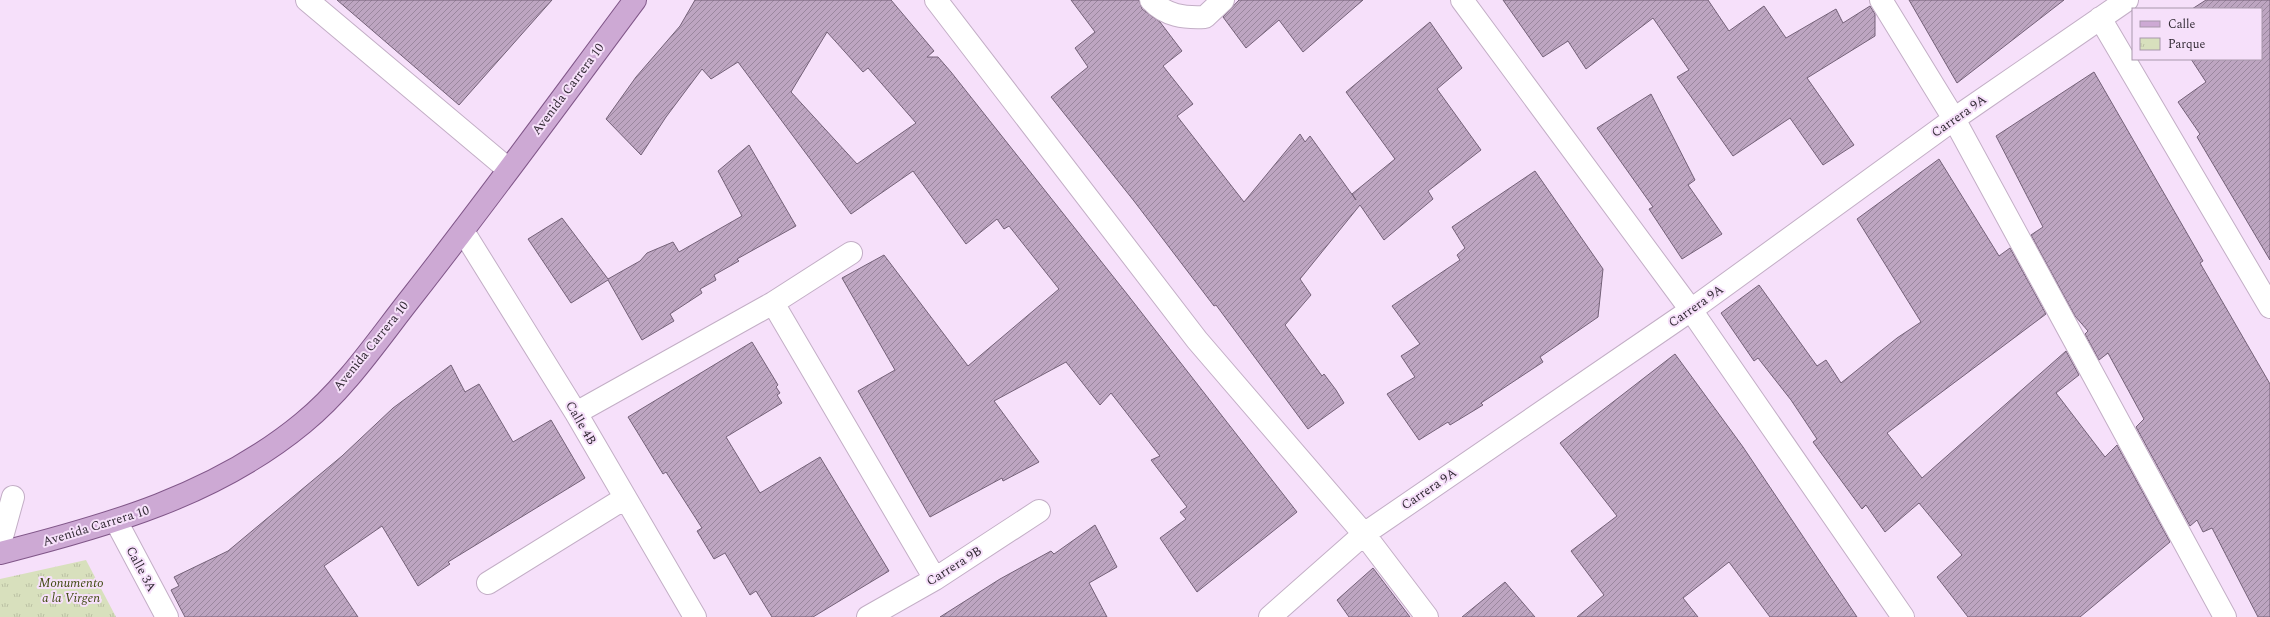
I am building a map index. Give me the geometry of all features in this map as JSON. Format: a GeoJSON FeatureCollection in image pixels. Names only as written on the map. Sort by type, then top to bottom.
{"type":"FeatureCollection","features":[{"type":"Feature","properties":{"kind":"main road","name":"Avenida Carrera 10"},"geometry":{"type":"LineString","coordinates":[[0,554],[72,535],[138,514],[202,486],[251,460],[303,423],[342,385],[463,230],[635,0]]}},
{"type":"Feature","properties":{"kind":"street"},"geometry":{"type":"LineString","coordinates":[[307,0],[508,169]]}},
{"type":"Feature","properties":{"kind":"street"},"geometry":{"type":"LineString","coordinates":[[936,0],[1197,340],[1364,534],[1427,617]]}},
{"type":"Feature","properties":{"kind":"street"},"geometry":{"type":"LineString","coordinates":[[1151,0],[1170,14],[1188,18],[1205,17],[1223,0]]}},
{"type":"Feature","properties":{"kind":"street"},"geometry":{"type":"LineString","coordinates":[[1462,0],[1691,310],[1903,617]]}},
{"type":"Feature","properties":{"kind":"street"},"geometry":{"type":"LineString","coordinates":[[1881,0],[1954,119],[2225,617]]}},
{"type":"Feature","properties":{"kind":"street","name":"Carrera 9A"},"geometry":{"type":"LineString","coordinates":[[1270,617],[1364,534],[1691,310],[1954,119],[2127,0]]}},
{"type":"Feature","properties":{"kind":"street"},"geometry":{"type":"LineString","coordinates":[[2100,18],[2270,307]]}},
{"type":"Feature","properties":{"kind":"street","name":"Calle 4B"},"geometry":{"type":"LineString","coordinates":[[463,230],[576,413],[695,617]]}},
{"type":"Feature","properties":{"kind":"street"},"geometry":{"type":"LineString","coordinates":[[576,413],[773,303],[851,253]]}},
{"type":"Feature","properties":{"kind":"street"},"geometry":{"type":"LineString","coordinates":[[773,303],[935,579]]}},
{"type":"Feature","properties":{"kind":"street"},"geometry":{"type":"LineString","coordinates":[[0,544],[13,497]]}},
{"type":"Feature","properties":{"kind":"street"},"geometry":{"type":"LineString","coordinates":[[488,583],[625,498]]}},
{"type":"Feature","properties":{"kind":"street","name":"Carrera 9B"},"geometry":{"type":"LineString","coordinates":[[868,617],[935,579],[1039,511]]}},
{"type":"Feature","properties":{"kind":"street","name":"Calle 3A"},"geometry":{"type":"LineString","coordinates":[[116,521],[167,617]]}},
{"type":"Feature","properties":{"kind":"green space","name":"Monumento a la Virgen"},"geometry":{"type":"Polygon","coordinates":[[[86,560],[116,617],[0,617],[0,579],[86,560]]]}},
{"type":"Feature","properties":{"kind":"building"},"geometry":{"type":"Polygon","coordinates":[[[337,0],[552,0],[459,105],[337,0]]]}},
{"type":"Feature","properties":{"kind":"building"},"geometry":{"type":"Polygon","coordinates":[[[695,0],[891,0],[934,51],[927,57],[938,57],[951,72],[1297,512],[1197,592],[1160,538],[1186,519],[1180,512],[1187,507],[1151,460],[1160,456],[1111,393],[1100,405],[1066,362],[994,401],[1039,462],[1003,481],[1002,478],[930,517],[858,391],[895,370],[842,278],[884,255],[968,366],[1059,289],[1009,226],[1004,229],[997,219],[966,244],[913,171],[851,214],[738,62],[711,79],[702,69],[666,117],[641,155],[606,119],[636,77],[680,26],[695,0]],[[827,32],[791,92],[857,164],[916,123],[868,68],[863,72],[827,32]]]}},
{"type":"Feature","properties":{"kind":"building"},"geometry":{"type":"Polygon","coordinates":[[[1071,0],[1139,0],[1142,9],[1160,22],[1182,51],[1163,66],[1193,104],[1177,116],[1244,202],[1300,134],[1305,142],[1310,136],[1356,200],[1352,194],[1395,159],[1346,92],[1430,22],[1462,68],[1437,89],[1481,150],[1428,191],[1433,199],[1384,240],[1360,205],[1300,279],[1311,295],[1285,325],[1322,376],[1324,374],[1344,403],[1308,429],[1216,305],[1214,306],[1134,201],[1051,97],[1088,67],[1075,48],[1095,32],[1071,0]]]}},
{"type":"Feature","properties":{"kind":"building"},"geometry":{"type":"Polygon","coordinates":[[[1239,0],[1363,0],[1303,52],[1279,20],[1246,48],[1223,17],[1239,0]]]}},
{"type":"Feature","properties":{"kind":"building"},"geometry":{"type":"Polygon","coordinates":[[[1503,0],[1708,0],[1729,31],[1764,6],[1786,38],[1836,9],[1843,23],[1870,6],[1875,14],[1875,36],[1807,78],[1854,145],[1823,165],[1790,118],[1733,156],[1677,77],[1689,70],[1653,18],[1586,69],[1568,41],[1543,57],[1503,0]]]}},
{"type":"Feature","properties":{"kind":"building"},"geometry":{"type":"Polygon","coordinates":[[[1909,0],[2064,0],[1957,83],[1909,0]]]}},
{"type":"Feature","properties":{"kind":"building"},"geometry":{"type":"Polygon","coordinates":[[[2206,0],[2270,0],[2270,260],[2197,137],[2200,134],[2178,102],[2206,82],[2192,60],[2262,60],[2262,8],[2194,8],[2206,0]]]}},
{"type":"Feature","properties":{"kind":"building"},"geometry":{"type":"Polygon","coordinates":[[[2094,72],[2203,261],[2200,263],[2270,384],[2270,617],[2258,617],[2212,528],[2203,532],[2197,520],[2190,526],[2136,427],[2144,419],[2108,353],[2099,360],[2085,334],[2088,331],[2075,316],[2031,235],[2043,227],[1996,136],[2094,72]]]}},
{"type":"Feature","properties":{"kind":"building"},"geometry":{"type":"Polygon","coordinates":[[[1651,94],[1695,180],[1688,185],[1722,234],[1682,259],[1649,209],[1653,207],[1597,128],[1651,94]]]}},
{"type":"Feature","properties":{"kind":"building"},"geometry":{"type":"Polygon","coordinates":[[[749,145],[796,226],[737,259],[739,261],[714,275],[716,280],[700,289],[702,293],[670,314],[674,321],[642,340],[608,280],[571,303],[528,239],[562,218],[608,279],[640,261],[647,253],[673,242],[679,252],[742,216],[718,171],[749,145]]]}},
{"type":"Feature","properties":{"kind":"building"},"geometry":{"type":"Polygon","coordinates":[[[1939,159],[1999,256],[2010,248],[2046,314],[1887,433],[1922,478],[2066,351],[2079,375],[2056,393],[2105,457],[2117,445],[2170,542],[2080,617],[1968,617],[1937,577],[1962,555],[1919,503],[1885,532],[1866,505],[1862,509],[1813,442],[1817,439],[1791,400],[1758,358],[1754,361],[1721,313],[1759,285],[1817,366],[1826,360],[1841,383],[1897,338],[1921,322],[1857,219],[1939,159]]]}},
{"type":"Feature","properties":{"kind":"building"},"geometry":{"type":"Polygon","coordinates":[[[1535,171],[1603,269],[1598,317],[1540,357],[1543,362],[1481,403],[1483,405],[1450,425],[1448,422],[1419,440],[1387,394],[1415,377],[1401,356],[1420,344],[1392,306],[1460,260],[1457,255],[1465,248],[1452,227],[1535,171]]]}},
{"type":"Feature","properties":{"kind":"building"},"geometry":{"type":"Polygon","coordinates":[[[752,342],[778,385],[776,387],[780,393],[777,395],[782,403],[726,437],[760,493],[820,457],[889,571],[813,617],[772,617],[756,591],[750,595],[725,553],[714,559],[697,531],[702,528],[666,472],[663,474],[628,417],[752,342]]]}},
{"type":"Feature","properties":{"kind":"building"},"geometry":{"type":"Polygon","coordinates":[[[1675,354],[1743,447],[1857,617],[1770,617],[1729,562],[1683,598],[1698,617],[1577,617],[1604,595],[1571,551],[1617,516],[1560,443],[1675,354]]]}},
{"type":"Feature","properties":{"kind":"building"},"geometry":{"type":"Polygon","coordinates":[[[451,365],[465,392],[479,384],[513,442],[551,420],[585,478],[448,562],[450,564],[418,586],[382,526],[324,566],[358,617],[185,617],[171,590],[179,586],[174,577],[228,551],[342,456],[393,408],[451,365]]]}},
{"type":"Feature","properties":{"kind":"building"},"geometry":{"type":"Polygon","coordinates":[[[1095,525],[1117,567],[1089,583],[1107,617],[940,617],[1000,579],[1051,551],[1054,554],[1095,525]]]}},
{"type":"Feature","properties":{"kind":"building"},"geometry":{"type":"Polygon","coordinates":[[[1373,568],[1410,617],[1349,617],[1337,600],[1373,568]]]}},
{"type":"Feature","properties":{"kind":"building"},"geometry":{"type":"Polygon","coordinates":[[[1505,582],[1535,617],[1462,617],[1505,582]]]}}]}
